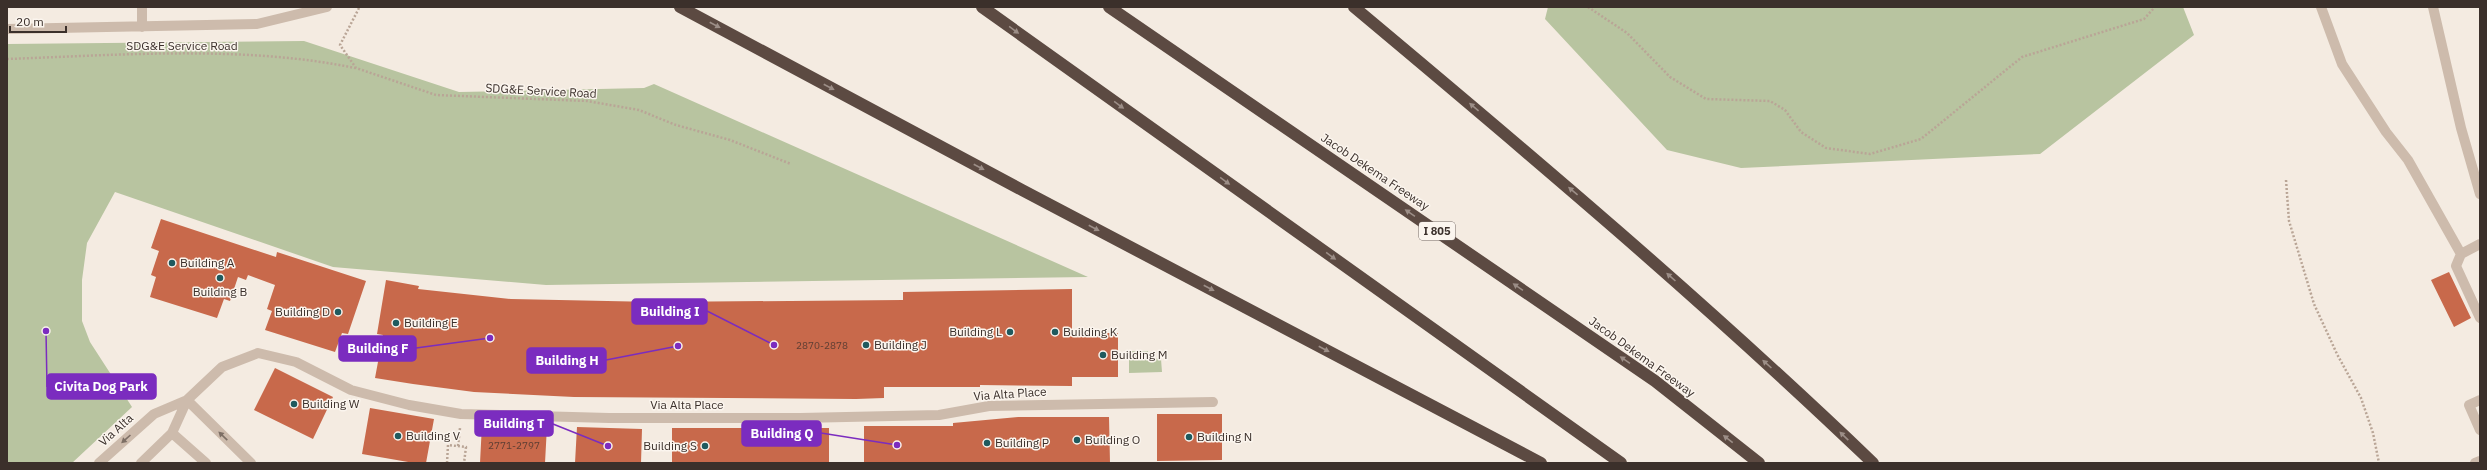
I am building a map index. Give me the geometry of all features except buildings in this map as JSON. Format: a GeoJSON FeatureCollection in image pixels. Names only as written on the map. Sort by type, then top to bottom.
{"type":"FeatureCollection","features":[{"type":"Feature","properties":{"kind":"highway"},"geometry":{"type":"LineString","coordinates":[[680,7],[1022,190],[1541,463]]}},
{"type":"Feature","properties":{"kind":"highway"},"geometry":{"type":"LineString","coordinates":[[982,7],[1621,463]]}},
{"type":"Feature","properties":{"kind":"highway","name":"Jacob Dekema Freeway"},"geometry":{"type":"LineString","coordinates":[[1109,7],[1655,381],[1759,463]]}},
{"type":"Feature","properties":{"kind":"highway"},"geometry":{"type":"LineString","coordinates":[[1354,7],[1600,214],[1808,401],[1872,463]]}},
{"type":"Feature","properties":{"kind":"street"},"geometry":{"type":"LineString","coordinates":[[142,7],[142,27]]}},
{"type":"Feature","properties":{"kind":"street"},"geometry":{"type":"LineString","coordinates":[[7,29],[257,24],[327,7]]}},
{"type":"Feature","properties":{"kind":"street"},"geometry":{"type":"LineString","coordinates":[[2321,7],[2342,64],[2386,132],[2408,160],[2461,254]]}},
{"type":"Feature","properties":{"kind":"street"},"geometry":{"type":"LineString","coordinates":[[2433,7],[2461,128],[2480,194]]}},
{"type":"Feature","properties":{"kind":"street"},"geometry":{"type":"LineString","coordinates":[[2480,244],[2461,254],[2456,266],[2480,318]]}},
{"type":"Feature","properties":{"kind":"street","name":"Via Alta Place"},"geometry":{"type":"LineString","coordinates":[[187,400],[222,367],[258,353],[296,362],[351,390],[409,405],[461,414],[601,418],[800,418],[940,415],[989,406],[1213,402]]}},
{"type":"Feature","properties":{"kind":"street"},"geometry":{"type":"LineString","coordinates":[[141,463],[172,433],[187,400],[251,463]]}},
{"type":"Feature","properties":{"kind":"street","name":"Via Alta"},"geometry":{"type":"LineString","coordinates":[[99,463],[154,414],[187,400]]}},
{"type":"Feature","properties":{"kind":"street"},"geometry":{"type":"LineString","coordinates":[[2480,400],[2469,405],[2480,430]]}},
{"type":"Feature","properties":{"kind":"street"},"geometry":{"type":"LineString","coordinates":[[172,433],[206,463]]}},
{"type":"Feature","properties":{"kind":"street"},"geometry":{"type":"LineString","coordinates":[[2475,463],[2480,461]]}},
{"type":"Feature","properties":{"kind":"path"},"geometry":{"type":"LineString","coordinates":[[1588,7],[1627,33],[1670,77],[1706,99],[1770,100],[1785,110],[1801,132],[1826,148],[1870,154],[1920,139],[2022,57],[2144,19],[2155,7]]}},
{"type":"Feature","properties":{"kind":"path"},"geometry":{"type":"LineString","coordinates":[[356,68],[340,45],[359,8]]}},
{"type":"Feature","properties":{"kind":"path","name":"SDG&E Service Road"},"geometry":{"type":"LineString","coordinates":[[7,59],[103,55],[263,55],[318,60],[356,68],[436,95],[588,100],[639,110],[676,125],[730,140],[791,164]]}},
{"type":"Feature","properties":{"kind":"path"},"geometry":{"type":"LineString","coordinates":[[2286,180],[2289,221],[2314,304],[2337,354],[2360,398],[2373,433],[2379,463]]}},
{"type":"Feature","properties":{"kind":"path"},"geometry":{"type":"LineString","coordinates":[[458,446],[460,425]]}},
{"type":"Feature","properties":{"kind":"path"},"geometry":{"type":"LineString","coordinates":[[447,463],[448,445],[466,447],[464,463]]}},
{"type":"Feature","properties":{"kind":"green space"},"geometry":{"type":"Polygon","coordinates":[[[1548,7],[2183,7],[2194,35],[2040,154],[1741,168],[1667,150],[1545,19],[1548,7]]]}},
{"type":"Feature","properties":{"kind":"green space"},"geometry":{"type":"Polygon","coordinates":[[[304,41],[459,92],[644,88],[654,84],[1088,277],[546,285],[333,267],[115,192],[87,243],[82,280],[82,321],[90,342],[132,407],[72,463],[7,463],[7,44],[304,41]]]}},
{"type":"Feature","properties":{"kind":"green space"},"geometry":{"type":"Polygon","coordinates":[[[1129,351],[1148,351],[1148,358],[1161,359],[1162,372],[1129,373],[1129,351]]]}},
{"type":"Feature","properties":{"kind":"place","name":"Building A"},"geometry":{"type":"Point","coordinates":[172,263]}},
{"type":"Feature","properties":{"kind":"place","name":"Building B"},"geometry":{"type":"Point","coordinates":[220,278]}},
{"type":"Feature","properties":{"kind":"place","name":"Building D"},"geometry":{"type":"Point","coordinates":[338,312]}},
{"type":"Feature","properties":{"kind":"place","name":"Building E"},"geometry":{"type":"Point","coordinates":[396,323]}},
{"type":"Feature","properties":{"kind":"place","name":"Civita Dog Park"},"geometry":{"type":"Point","coordinates":[46,331]}},
{"type":"Feature","properties":{"kind":"place","name":"Building L"},"geometry":{"type":"Point","coordinates":[1010,332]}},
{"type":"Feature","properties":{"kind":"place","name":"Building K"},"geometry":{"type":"Point","coordinates":[1055,332]}},
{"type":"Feature","properties":{"kind":"place","name":"Building F"},"geometry":{"type":"Point","coordinates":[490,338]}},
{"type":"Feature","properties":{"kind":"place","name":"Building I"},"geometry":{"type":"Point","coordinates":[774,345]}},
{"type":"Feature","properties":{"kind":"place","name":"Building J"},"geometry":{"type":"Point","coordinates":[866,345]}},
{"type":"Feature","properties":{"kind":"place","name":"Building H"},"geometry":{"type":"Point","coordinates":[678,346]}},
{"type":"Feature","properties":{"kind":"place","name":"Building M"},"geometry":{"type":"Point","coordinates":[1103,355]}},
{"type":"Feature","properties":{"kind":"place","name":"Building W"},"geometry":{"type":"Point","coordinates":[294,404]}},
{"type":"Feature","properties":{"kind":"place","name":"Building V"},"geometry":{"type":"Point","coordinates":[398,436]}},
{"type":"Feature","properties":{"kind":"place","name":"Building N"},"geometry":{"type":"Point","coordinates":[1189,437]}},
{"type":"Feature","properties":{"kind":"place","name":"Building O"},"geometry":{"type":"Point","coordinates":[1077,440]}},
{"type":"Feature","properties":{"kind":"place","name":"Building P"},"geometry":{"type":"Point","coordinates":[987,443]}},
{"type":"Feature","properties":{"kind":"place","name":"Building Q"},"geometry":{"type":"Point","coordinates":[897,445]}},
{"type":"Feature","properties":{"kind":"place","name":"Building T"},"geometry":{"type":"Point","coordinates":[608,446]}},
{"type":"Feature","properties":{"kind":"place","name":"Building S"},"geometry":{"type":"Point","coordinates":[705,446]}}]}
